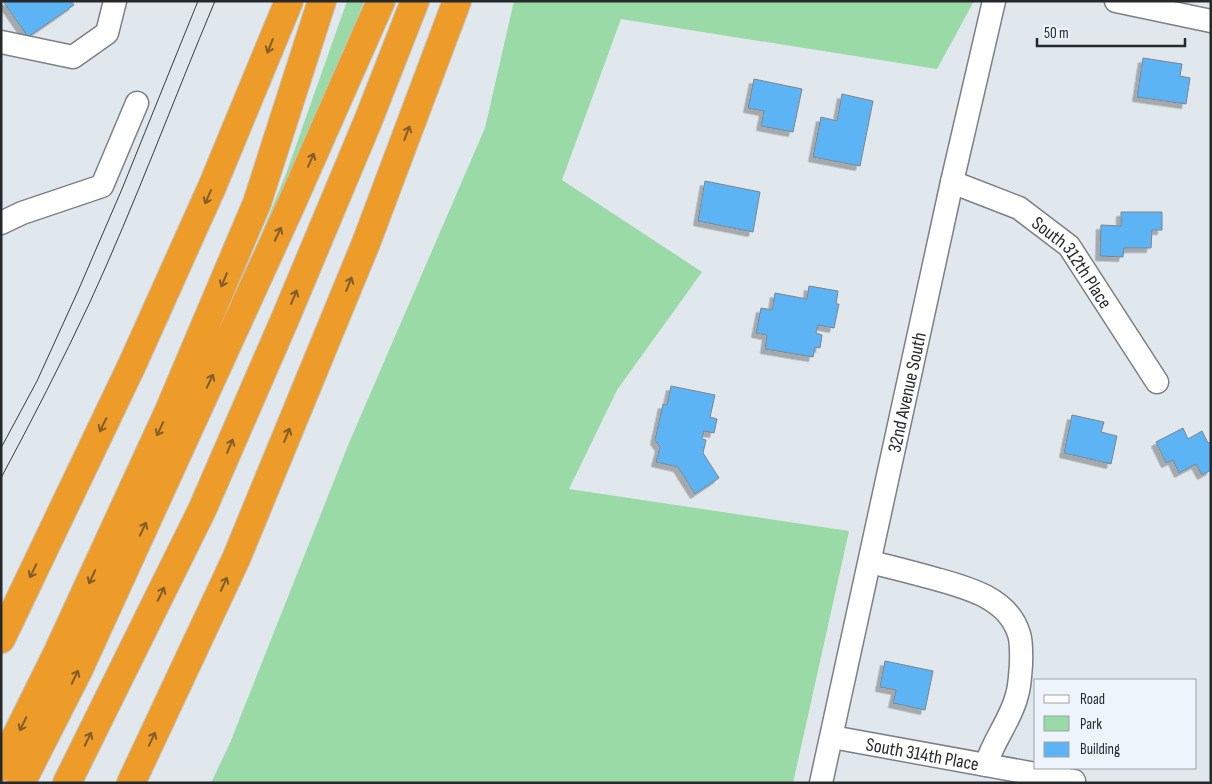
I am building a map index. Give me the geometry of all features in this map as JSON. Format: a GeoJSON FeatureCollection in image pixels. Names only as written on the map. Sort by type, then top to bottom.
{"type":"FeatureCollection","features":[{"type":"Feature","properties":{"kind":"highway"},"geometry":{"type":"LineString","coordinates":[[1,639],[132,365],[208,196],[288,1]]}},
{"type":"Feature","properties":{"kind":"highway"},"geometry":{"type":"LineString","coordinates":[[1,767],[56,656],[168,413],[257,203],[322,1]]}},
{"type":"Feature","properties":{"kind":"highway"},"geometry":{"type":"LineString","coordinates":[[22,783],[78,671],[292,205],[381,1]]}},
{"type":"Feature","properties":{"kind":"highway"},"geometry":{"type":"LineString","coordinates":[[67,783],[202,510],[285,319],[364,130],[415,1]]}},
{"type":"Feature","properties":{"kind":"highway"},"geometry":{"type":"LineString","coordinates":[[131,783],[236,559],[366,243],[457,1]]}},
{"type":"Feature","properties":{"kind":"street"},"geometry":{"type":"LineString","coordinates":[[1,42],[73,57],[107,33],[115,1]]}},
{"type":"Feature","properties":{"kind":"street","name":"32nd Avenue South"},"geometry":{"type":"LineString","coordinates":[[821,783],[952,182],[994,1]]}},
{"type":"Feature","properties":{"kind":"street"},"geometry":{"type":"LineString","coordinates":[[1116,1],[1211,21]]}},
{"type":"Feature","properties":{"kind":"street"},"geometry":{"type":"LineString","coordinates":[[1,223],[22,213],[102,186],[137,103]]}},
{"type":"Feature","properties":{"kind":"street","name":"South 312th Place"},"geometry":{"type":"LineString","coordinates":[[952,182],[1019,208],[1069,246],[1157,382]]}},
{"type":"Feature","properties":{"kind":"street"},"geometry":{"type":"LineString","coordinates":[[870,562],[962,586],[977,592],[1006,612],[1014,624],[1019,635],[1021,654],[1017,696],[1011,712],[989,754],[986,765]]}},
{"type":"Feature","properties":{"kind":"street","name":"South 314th Place"},"geometry":{"type":"LineString","coordinates":[[832,737],[1074,781]]}},
{"type":"Feature","properties":{"kind":"green space"},"geometry":{"type":"Polygon","coordinates":[[[347,1],[364,1],[347,46],[228,314],[286,174],[347,1]]]}},
{"type":"Feature","properties":{"kind":"green space"},"geometry":{"type":"Polygon","coordinates":[[[514,1],[974,1],[937,69],[621,19],[562,180],[702,272],[617,390],[569,489],[849,531],[793,783],[211,783],[230,743],[349,443],[485,128],[514,1]]]}},
{"type":"Feature","properties":{"kind":"building"},"geometry":{"type":"Polygon","coordinates":[[[3,1],[71,1],[74,5],[28,37],[3,1]]]}},
{"type":"Feature","properties":{"kind":"building"},"geometry":{"type":"Polygon","coordinates":[[[1143,58],[1182,64],[1180,76],[1190,78],[1186,104],[1137,97],[1143,58]]]}},
{"type":"Feature","properties":{"kind":"building"},"geometry":{"type":"Polygon","coordinates":[[[754,79],[802,89],[793,132],[761,126],[764,111],[748,108],[754,79]]]}},
{"type":"Feature","properties":{"kind":"building"},"geometry":{"type":"Polygon","coordinates":[[[842,94],[873,101],[860,166],[813,157],[821,117],[837,121],[842,94]]]}},
{"type":"Feature","properties":{"kind":"building"},"geometry":{"type":"Polygon","coordinates":[[[705,181],[760,192],[753,232],[698,221],[705,181]]]}},
{"type":"Feature","properties":{"kind":"building"},"geometry":{"type":"Polygon","coordinates":[[[1121,212],[1162,212],[1162,230],[1152,230],[1151,248],[1124,248],[1123,257],[1100,256],[1101,225],[1121,226],[1121,212]]]}},
{"type":"Feature","properties":{"kind":"building"},"geometry":{"type":"Polygon","coordinates":[[[809,286],[838,291],[836,304],[839,304],[834,328],[818,325],[816,333],[822,335],[820,348],[815,347],[813,357],[765,349],[767,335],[756,333],[761,308],[772,310],[775,293],[807,299],[809,286]]]}},
{"type":"Feature","properties":{"kind":"building"},"geometry":{"type":"Polygon","coordinates":[[[671,386],[715,395],[710,417],[717,419],[714,433],[704,431],[702,439],[706,440],[703,453],[719,478],[695,494],[678,467],[656,462],[660,447],[655,440],[663,404],[667,405],[671,386]]]}},
{"type":"Feature","properties":{"kind":"building"},"geometry":{"type":"Polygon","coordinates":[[[1072,415],[1104,422],[1101,432],[1117,436],[1111,464],[1064,453],[1072,415]]]}},
{"type":"Feature","properties":{"kind":"building"},"geometry":{"type":"Polygon","coordinates":[[[1183,428],[1188,439],[1202,431],[1208,443],[1211,442],[1211,470],[1202,475],[1196,464],[1179,473],[1173,460],[1166,463],[1156,442],[1183,428]]]}},
{"type":"Feature","properties":{"kind":"building"},"geometry":{"type":"Polygon","coordinates":[[[885,661],[933,671],[925,710],[893,703],[896,690],[880,687],[885,661]]]}},
{"type":"Feature","properties":{"kind":"tram line"},"geometry":{"type":"LineString","coordinates":[[1,448],[37,381],[78,291],[122,189],[198,1]]}},
{"type":"Feature","properties":{"kind":"tram line"},"geometry":{"type":"LineString","coordinates":[[1,478],[69,347],[107,265],[215,1]]}}]}
